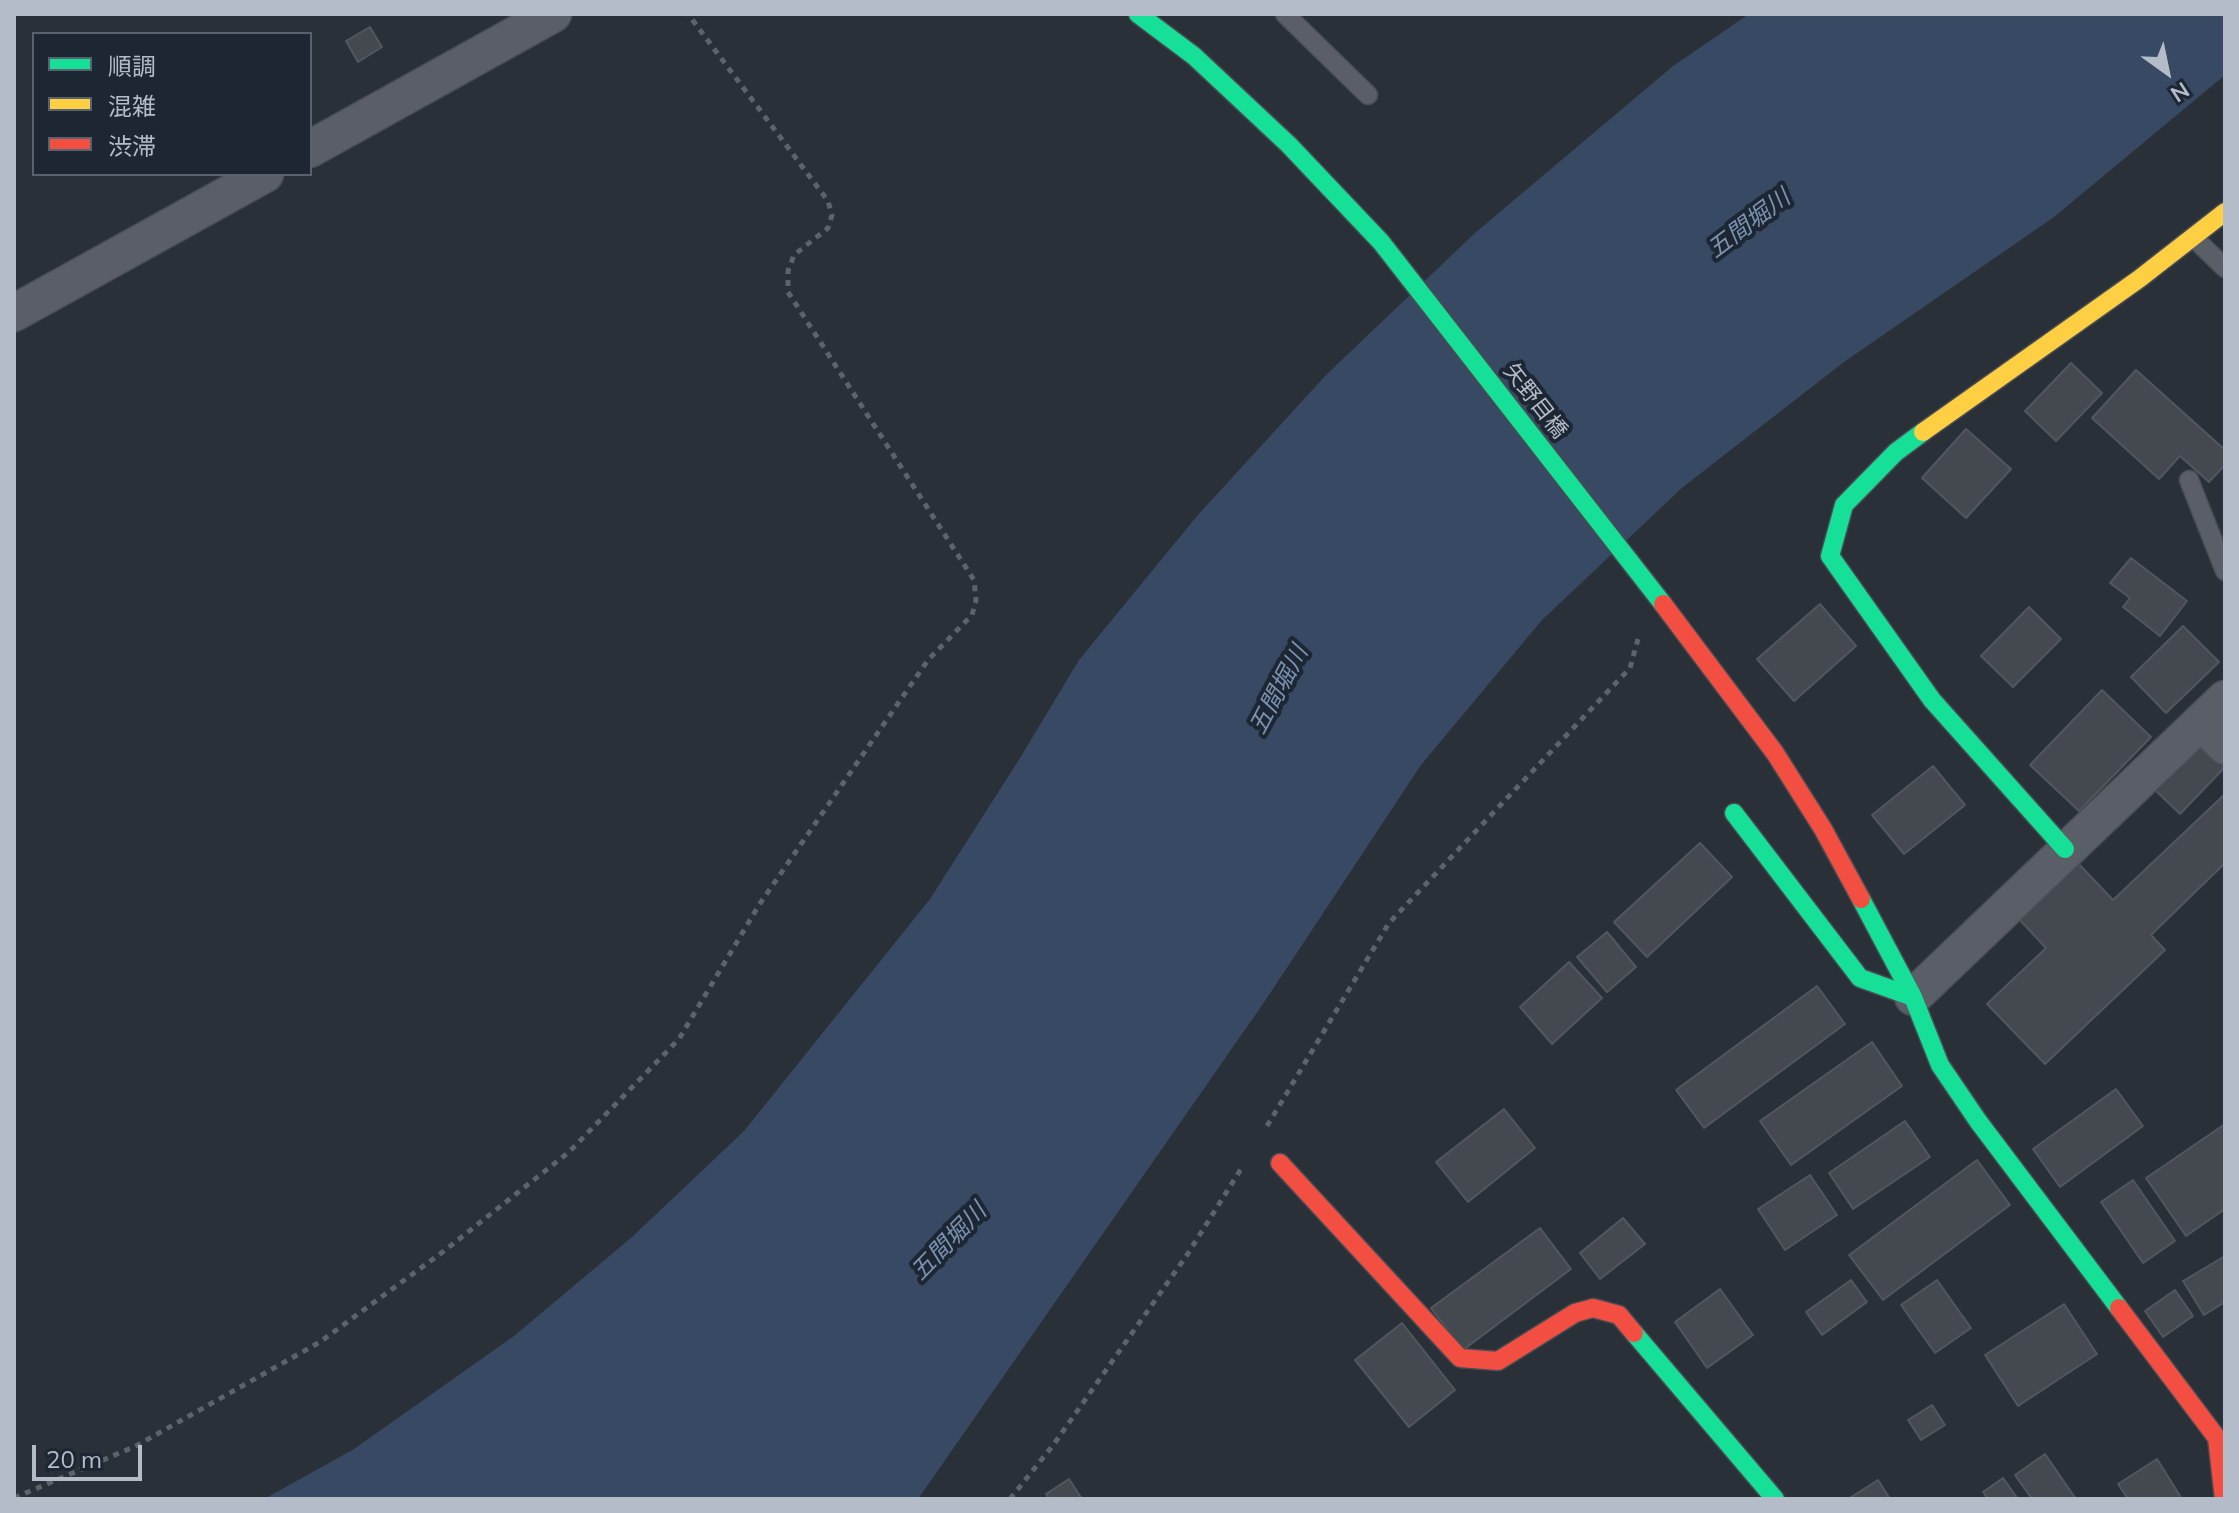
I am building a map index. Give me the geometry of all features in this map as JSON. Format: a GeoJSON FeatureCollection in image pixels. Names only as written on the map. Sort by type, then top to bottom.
{"type":"FeatureCollection","features":[{"type":"Feature","properties":{"kind":"street"},"geometry":{"type":"LineString","coordinates":[[312,148],[553,14]]}},
{"type":"Feature","properties":{"kind":"street","name":"矢野目橋"},"geometry":{"type":"LineString","coordinates":[[1138,14],[1194,56],[1289,145],[1381,242],[1652,589],[1775,753],[1815,816],[1913,997],[1940,1065],[1978,1121],[2221,1436]]}},
{"type":"Feature","properties":{"kind":"street"},"geometry":{"type":"LineString","coordinates":[[14,313],[261,176]]}},
{"type":"Feature","properties":{"kind":"street"},"geometry":{"type":"LineString","coordinates":[[2065,849],[1932,700],[1830,556],[1844,505],[1896,452],[2014,371],[2225,212]]}},
{"type":"Feature","properties":{"kind":"street"},"geometry":{"type":"LineString","coordinates":[[1734,813],[1860,978],[1913,997],[2065,849],[2217,723]]}},
{"type":"Feature","properties":{"kind":"street"},"geometry":{"type":"LineString","coordinates":[[1280,1163],[1460,1358],[1498,1361],[1575,1313],[1593,1308],[1619,1315],[1775,1499]]}},
{"type":"Feature","properties":{"kind":"street"},"geometry":{"type":"LineString","coordinates":[[2221,1436],[2224,1499]]}},
{"type":"Feature","properties":{"kind":"lane"},"geometry":{"type":"LineString","coordinates":[[1285,14],[1368,95]]}},
{"type":"Feature","properties":{"kind":"lane"},"geometry":{"type":"LineString","coordinates":[[2193,237],[2225,268]]}},
{"type":"Feature","properties":{"kind":"lane"},"geometry":{"type":"LineString","coordinates":[[2189,480],[2225,571]]}},
{"type":"Feature","properties":{"kind":"path"},"geometry":{"type":"LineString","coordinates":[[14,1498],[136,1446],[320,1342],[444,1251],[569,1152],[679,1039],[759,905],[919,673],[972,615],[976,600],[974,580],[788,292],[788,271],[794,255],[828,228],[832,215],[828,201],[688,14]]}},
{"type":"Feature","properties":{"kind":"path"},"geometry":{"type":"LineString","coordinates":[[1259,1139],[1389,923],[1630,668],[1652,589]]}},
{"type":"Feature","properties":{"kind":"path"},"geometry":{"type":"LineString","coordinates":[[1010,1499],[1054,1444],[1170,1280],[1243,1166]]}},
{"type":"Feature","properties":{"kind":"water","name":"五間堀川"},"geometry":{"type":"Polygon","coordinates":[[[1749,14],[2225,14],[2225,75],[2054,217],[1844,362],[1683,487],[1542,620],[1421,765],[1265,1001],[918,1499],[264,1499],[354,1449],[514,1336],[632,1237],[744,1131],[930,899],[1079,660],[1197,516],[1326,375],[1475,233],[1673,66],[1749,14]]]}},
{"type":"Feature","properties":{"kind":"building"},"geometry":{"type":"Polygon","coordinates":[[[370,27],[382,47],[358,62],[346,41],[370,27]]]}},
{"type":"Feature","properties":{"kind":"building"},"geometry":{"type":"Polygon","coordinates":[[[2071,363],[2102,393],[2056,441],[2025,411],[2071,363]]]}},
{"type":"Feature","properties":{"kind":"building"},"geometry":{"type":"Polygon","coordinates":[[[2136,370],[2225,450],[2225,465],[2209,482],[2180,456],[2159,479],[2092,418],[2136,370]]]}},
{"type":"Feature","properties":{"kind":"building"},"geometry":{"type":"Polygon","coordinates":[[[1966,429],[2011,469],[1966,518],[1922,478],[1966,429]]]}},
{"type":"Feature","properties":{"kind":"building"},"geometry":{"type":"Polygon","coordinates":[[[2131,558],[2187,601],[2160,636],[2123,607],[2130,598],[2110,583],[2131,558]]]}},
{"type":"Feature","properties":{"kind":"building"},"geometry":{"type":"Polygon","coordinates":[[[1820,604],[1856,646],[1794,701],[1757,659],[1820,604]]]}},
{"type":"Feature","properties":{"kind":"building"},"geometry":{"type":"Polygon","coordinates":[[[2029,607],[2061,639],[2013,687],[1981,656],[2029,607]]]}},
{"type":"Feature","properties":{"kind":"building"},"geometry":{"type":"Polygon","coordinates":[[[2183,626],[2219,662],[2166,713],[2131,677],[2183,626]]]}},
{"type":"Feature","properties":{"kind":"building"},"geometry":{"type":"Polygon","coordinates":[[[2102,690],[2151,737],[2079,811],[2030,765],[2102,690]]]}},
{"type":"Feature","properties":{"kind":"building"},"geometry":{"type":"Polygon","coordinates":[[[2200,740],[2225,767],[2180,814],[2154,789],[2200,740]]]}},
{"type":"Feature","properties":{"kind":"building"},"geometry":{"type":"Polygon","coordinates":[[[1933,766],[1965,805],[1904,854],[1872,815],[1933,766]]]}},
{"type":"Feature","properties":{"kind":"building"},"geometry":{"type":"Polygon","coordinates":[[[2225,794],[2225,863],[2151,935],[2165,950],[2045,1064],[1987,1004],[2046,948],[2016,916],[2075,860],[2113,900],[2225,794]]]}},
{"type":"Feature","properties":{"kind":"building"},"geometry":{"type":"Polygon","coordinates":[[[1700,843],[1732,877],[1647,957],[1614,922],[1700,843]]]}},
{"type":"Feature","properties":{"kind":"building"},"geometry":{"type":"Polygon","coordinates":[[[1607,932],[1636,967],[1607,992],[1577,957],[1607,932]]]}},
{"type":"Feature","properties":{"kind":"building"},"geometry":{"type":"Polygon","coordinates":[[[1569,962],[1602,998],[1552,1044],[1520,1007],[1569,962]]]}},
{"type":"Feature","properties":{"kind":"building"},"geometry":{"type":"Polygon","coordinates":[[[1817,986],[1845,1024],[1704,1128],[1676,1090],[1817,986]]]}},
{"type":"Feature","properties":{"kind":"building"},"geometry":{"type":"Polygon","coordinates":[[[1872,1042],[1902,1086],[1791,1165],[1760,1121],[1872,1042]]]}},
{"type":"Feature","properties":{"kind":"building"},"geometry":{"type":"Polygon","coordinates":[[[2116,1089],[2143,1126],[2060,1187],[2033,1149],[2116,1089]]]}},
{"type":"Feature","properties":{"kind":"building"},"geometry":{"type":"Polygon","coordinates":[[[1504,1109],[1535,1148],[1468,1202],[1436,1162],[1504,1109]]]}},
{"type":"Feature","properties":{"kind":"building"},"geometry":{"type":"Polygon","coordinates":[[[1905,1121],[1930,1157],[1853,1209],[1829,1173],[1905,1121]]]}},
{"type":"Feature","properties":{"kind":"building"},"geometry":{"type":"Polygon","coordinates":[[[2225,1124],[2225,1209],[2186,1236],[2146,1178],[2225,1124]]]}},
{"type":"Feature","properties":{"kind":"building"},"geometry":{"type":"Polygon","coordinates":[[[1977,1160],[2010,1205],[1883,1300],[1849,1255],[1977,1160]]]}},
{"type":"Feature","properties":{"kind":"building"},"geometry":{"type":"Polygon","coordinates":[[[1810,1175],[1837,1215],[1785,1250],[1758,1209],[1810,1175]]]}},
{"type":"Feature","properties":{"kind":"building"},"geometry":{"type":"Polygon","coordinates":[[[2133,1180],[2175,1241],[2143,1263],[2101,1202],[2133,1180]]]}},
{"type":"Feature","properties":{"kind":"building"},"geometry":{"type":"Polygon","coordinates":[[[1623,1218],[1645,1244],[1600,1279],[1580,1253],[1623,1218]]]}},
{"type":"Feature","properties":{"kind":"building"},"geometry":{"type":"Polygon","coordinates":[[[1540,1228],[1571,1269],[1463,1350],[1431,1308],[1540,1228]]]}},
{"type":"Feature","properties":{"kind":"building"},"geometry":{"type":"Polygon","coordinates":[[[2225,1256],[2225,1302],[2204,1315],[2183,1281],[2225,1256]]]}},
{"type":"Feature","properties":{"kind":"building"},"geometry":{"type":"Polygon","coordinates":[[[1851,1280],[1867,1302],[1822,1335],[1806,1312],[1851,1280]]]}},
{"type":"Feature","properties":{"kind":"building"},"geometry":{"type":"Polygon","coordinates":[[[1937,1280],[1971,1328],[1935,1353],[1901,1305],[1937,1280]]]}},
{"type":"Feature","properties":{"kind":"building"},"geometry":{"type":"Polygon","coordinates":[[[1720,1289],[1753,1335],[1707,1368],[1675,1322],[1720,1289]]]}},
{"type":"Feature","properties":{"kind":"building"},"geometry":{"type":"Polygon","coordinates":[[[2175,1290],[2193,1316],[2163,1337],[2145,1311],[2175,1290]]]}},
{"type":"Feature","properties":{"kind":"building"},"geometry":{"type":"Polygon","coordinates":[[[2064,1304],[2097,1354],[2018,1406],[1985,1355],[2064,1304]]]}},
{"type":"Feature","properties":{"kind":"building"},"geometry":{"type":"Polygon","coordinates":[[[1402,1323],[1455,1390],[1409,1427],[1355,1360],[1402,1323]]]}},
{"type":"Feature","properties":{"kind":"building"},"geometry":{"type":"Polygon","coordinates":[[[1932,1405],[1945,1425],[1921,1440],[1908,1420],[1932,1405]]]}},
{"type":"Feature","properties":{"kind":"building"},"geometry":{"type":"Polygon","coordinates":[[[2045,1454],[2076,1499],[2032,1499],[2015,1475],[2045,1454]]]}},
{"type":"Feature","properties":{"kind":"building"},"geometry":{"type":"Polygon","coordinates":[[[2157,1459],[2182,1499],[2128,1499],[2118,1484],[2157,1459]]]}},
{"type":"Feature","properties":{"kind":"building"},"geometry":{"type":"Polygon","coordinates":[[[2003,1478],[2018,1499],[1988,1499],[1983,1492],[2003,1478]]]}},
{"type":"Feature","properties":{"kind":"building"},"geometry":{"type":"Polygon","coordinates":[[[1069,1479],[1082,1499],[1049,1499],[1046,1494],[1069,1479]]]}},
{"type":"Feature","properties":{"kind":"building"},"geometry":{"type":"Polygon","coordinates":[[[1878,1480],[1890,1499],[1848,1499],[1878,1480]]]}},
{"type":"Feature","properties":{"kind":"traffic: fast"},"geometry":{"type":"LineString","coordinates":[[1138,14],[1194,56],[1289,145],[1381,242],[1663,604]]}},
{"type":"Feature","properties":{"kind":"traffic: fast"},"geometry":{"type":"LineString","coordinates":[[1923,432],[1896,452],[1844,505],[1830,556],[1932,700],[2065,849]]}},
{"type":"Feature","properties":{"kind":"traffic: fast"},"geometry":{"type":"LineString","coordinates":[[1734,813],[1860,978],[1913,997]]}},
{"type":"Feature","properties":{"kind":"traffic: fast"},"geometry":{"type":"LineString","coordinates":[[1861,899],[1913,997],[1940,1065],[1978,1121],[2119,1308]]}},
{"type":"Feature","properties":{"kind":"traffic: fast"},"geometry":{"type":"LineString","coordinates":[[1634,1333],[1775,1499]]}},
{"type":"Feature","properties":{"kind":"traffic: slow"},"geometry":{"type":"LineString","coordinates":[[1923,432],[2139,279],[2225,212]]}},
{"type":"Feature","properties":{"kind":"traffic: jam"},"geometry":{"type":"LineString","coordinates":[[1663,604],[1775,753],[1823,829],[1861,899]]}},
{"type":"Feature","properties":{"kind":"traffic: jam"},"geometry":{"type":"LineString","coordinates":[[1280,1163],[1460,1358],[1498,1361],[1575,1313],[1593,1308],[1619,1315],[1634,1333]]}},
{"type":"Feature","properties":{"kind":"traffic: jam"},"geometry":{"type":"LineString","coordinates":[[2119,1308],[2217,1438],[2224,1499]]}}]}
